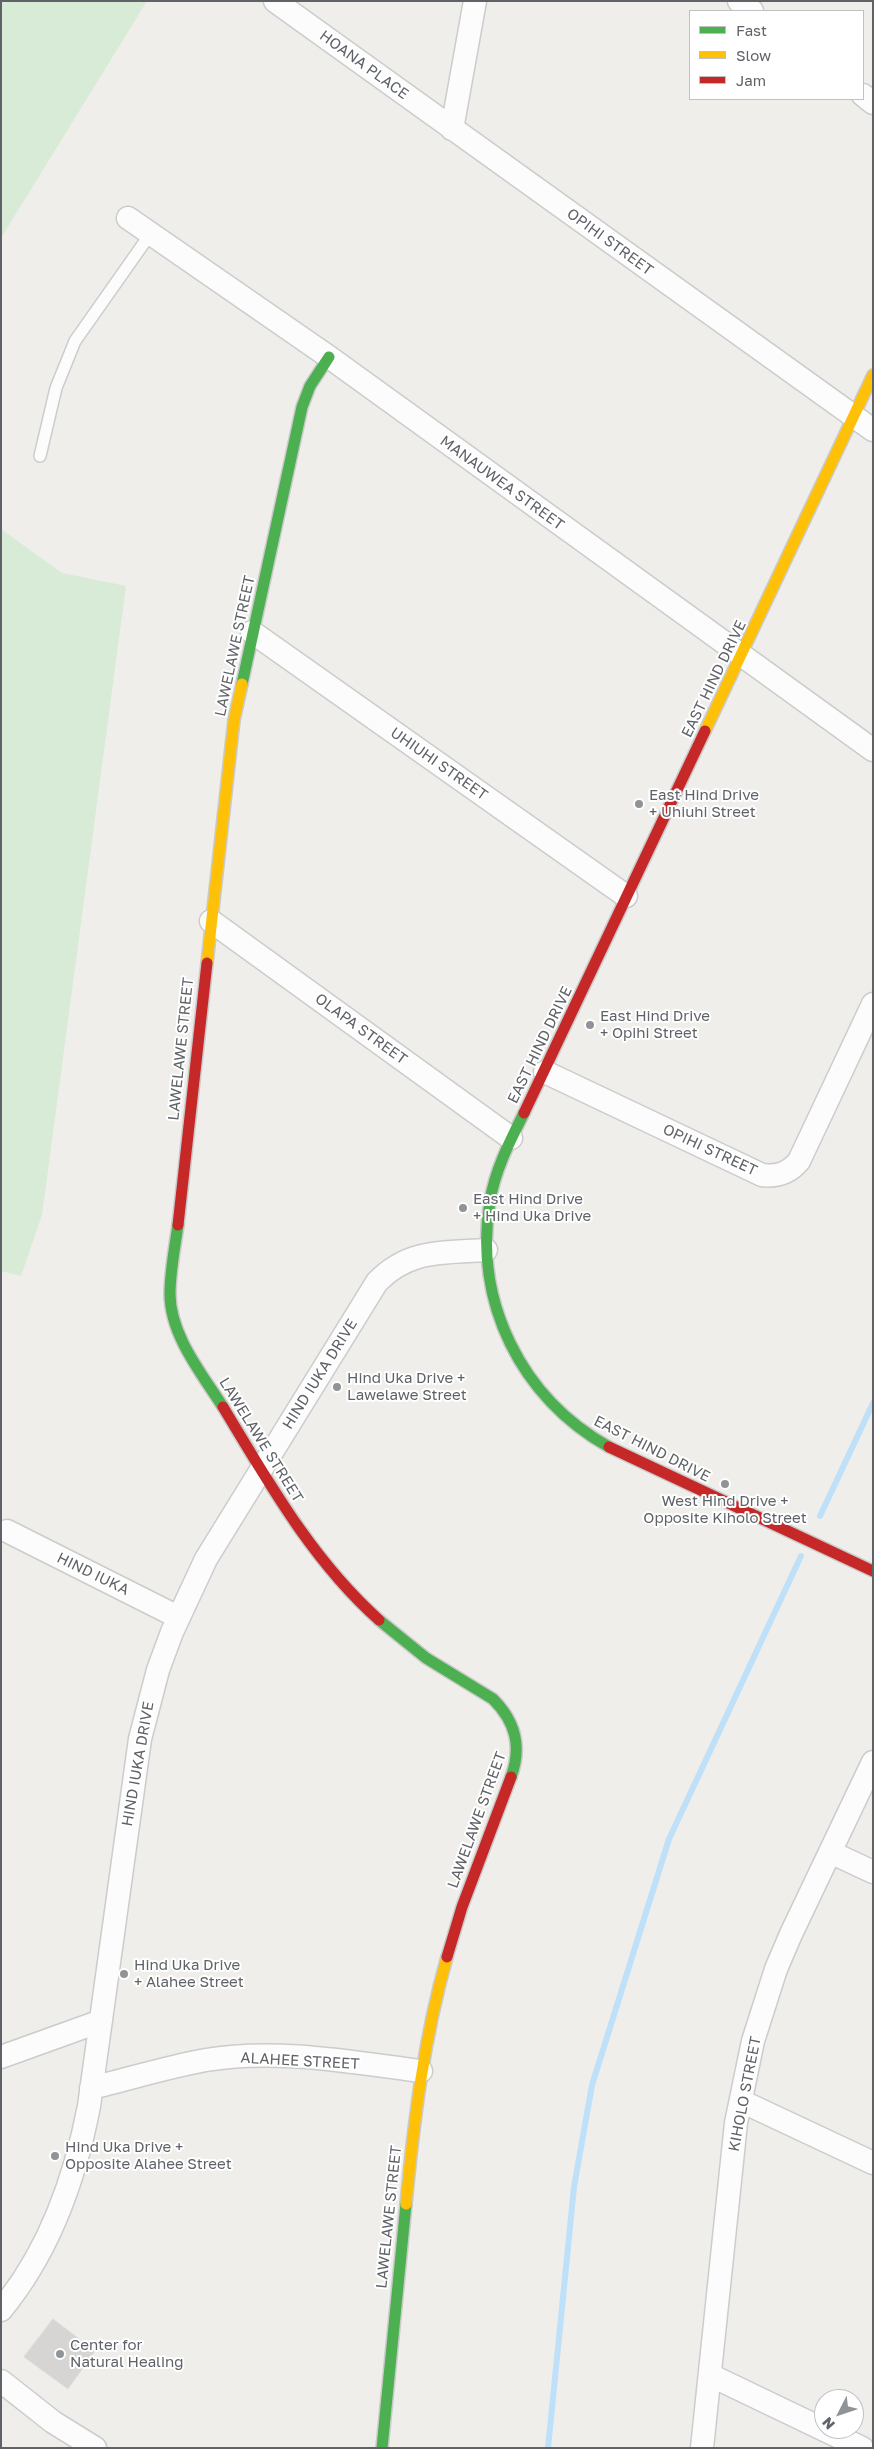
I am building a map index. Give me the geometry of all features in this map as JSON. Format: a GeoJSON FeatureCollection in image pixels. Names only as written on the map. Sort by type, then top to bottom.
{"type":"FeatureCollection","features":[{"type":"Feature","properties":{"kind":"street","name":"HOANA PLACE"},"geometry":{"type":"LineString","coordinates":[[275,1],[452,130]]}},
{"type":"Feature","properties":{"kind":"street"},"geometry":{"type":"LineString","coordinates":[[452,130],[475,1]]}},
{"type":"Feature","properties":{"kind":"street"},"geometry":{"type":"LineString","coordinates":[[739,1],[751,10]]}},
{"type":"Feature","properties":{"kind":"street","name":"OPIHI STREET"},"geometry":{"type":"LineString","coordinates":[[452,130],[873,430]]}},
{"type":"Feature","properties":{"kind":"street","name":"MANAUWEA STREET"},"geometry":{"type":"LineString","coordinates":[[128,218],[329,357],[873,750]]}},
{"type":"Feature","properties":{"kind":"street","name":"LAWELAWE STREET"},"geometry":{"type":"LineString","coordinates":[[329,357],[310,386],[302,407],[234,720],[170,1282],[171,1306],[175,1325],[183,1344],[261,1470],[316,1553],[360,1603],[418,1653],[493,1699],[508,1715],[517,1737],[516,1762],[476,1866],[449,1947],[421,2071],[415,2108],[382,2448]]}},
{"type":"Feature","properties":{"kind":"street","name":"EAST HIND DRIVE"},"geometry":{"type":"LineString","coordinates":[[873,376],[626,896],[545,1072],[511,1138],[496,1177],[490,1201],[486,1250],[493,1299],[510,1346],[537,1388],[574,1424],[618,1451],[873,1571]]}},
{"type":"Feature","properties":{"kind":"street","name":"UHIUHI STREET"},"geometry":{"type":"LineString","coordinates":[[252,632],[626,896]]}},
{"type":"Feature","properties":{"kind":"street","name":"OLAPA STREET"},"geometry":{"type":"LineString","coordinates":[[210,921],[511,1138]]}},
{"type":"Feature","properties":{"kind":"street","name":"OPIHI STREET"},"geometry":{"type":"LineString","coordinates":[[545,1072],[762,1175],[780,1175],[794,1167],[799,1161],[873,1004]]}},
{"type":"Feature","properties":{"kind":"street","name":"HIND IUKA DRIVE"},"geometry":{"type":"LineString","coordinates":[[1,2310],[25,2276],[59,2210],[82,2142],[101,2021],[140,1739],[158,1670],[178,1616],[206,1559],[369,1294],[387,1272],[399,1264],[423,1255],[486,1250]]}},
{"type":"Feature","properties":{"kind":"street","name":"HIND IUKA"},"geometry":{"type":"LineString","coordinates":[[7,1531],[178,1616]]}},
{"type":"Feature","properties":{"kind":"street","name":"KIHOLO STREET"},"geometry":{"type":"LineString","coordinates":[[702,2448],[740,2100],[753,2041],[776,1969],[873,1762]]}},
{"type":"Feature","properties":{"kind":"street"},"geometry":{"type":"LineString","coordinates":[[830,1852],[873,1872]]}},
{"type":"Feature","properties":{"kind":"street"},"geometry":{"type":"LineString","coordinates":[[1,2057],[101,2021]]}},
{"type":"Feature","properties":{"kind":"street","name":"ALAHEE STREET"},"geometry":{"type":"LineString","coordinates":[[91,2088],[206,2060],[237,2057],[334,2060],[421,2071]]}},
{"type":"Feature","properties":{"kind":"street"},"geometry":{"type":"LineString","coordinates":[[740,2100],[873,2163]]}},
{"type":"Feature","properties":{"kind":"street"},"geometry":{"type":"LineString","coordinates":[[710,2375],[862,2448]]}},
{"type":"Feature","properties":{"kind":"street"},"geometry":{"type":"LineString","coordinates":[[1,2381],[53,2422],[95,2448]]}},
{"type":"Feature","properties":{"kind":"lane"},"geometry":{"type":"LineString","coordinates":[[40,456],[56,388],[75,341],[151,233]]}},
{"type":"Feature","properties":{"kind":"green space"},"geometry":{"type":"Polygon","coordinates":[[[1,1],[147,1],[1,238],[1,1]]]}},
{"type":"Feature","properties":{"kind":"green space"},"geometry":{"type":"Polygon","coordinates":[[[1,529],[62,573],[126,586],[42,1215],[21,1276],[1,1271],[1,529]]]}},
{"type":"Feature","properties":{"kind":"building","name":"Center for Natural Healing"},"geometry":{"type":"Polygon","coordinates":[[[53,2319],[95,2351],[68,2389],[24,2357],[53,2319]]]}},
{"type":"Feature","properties":{"kind":"waterway"},"geometry":{"type":"LineString","coordinates":[[820,1516],[873,1403]]}},
{"type":"Feature","properties":{"kind":"waterway"},"geometry":{"type":"LineString","coordinates":[[548,2448],[574,2187],[592,2085],[669,1839],[801,1556]]}},
{"type":"Feature","properties":{"kind":"traffic: fast"},"geometry":{"type":"LineString","coordinates":[[242,684],[302,407],[310,386],[329,357]]}},
{"type":"Feature","properties":{"kind":"traffic: fast"},"geometry":{"type":"LineString","coordinates":[[524,1113],[499,1167],[490,1201],[487,1238],[489,1275],[497,1310],[510,1343],[528,1374],[551,1402],[578,1426],[609,1447]]}},
{"type":"Feature","properties":{"kind":"traffic: fast"},"geometry":{"type":"LineString","coordinates":[[178,1225],[171,1277],[171,1309],[181,1339],[197,1368],[223,1407]]}},
{"type":"Feature","properties":{"kind":"traffic: fast"},"geometry":{"type":"LineString","coordinates":[[379,1620],[426,1658],[493,1699],[501,1708],[515,1735],[516,1755],[511,1777]]}},
{"type":"Feature","properties":{"kind":"traffic: fast"},"geometry":{"type":"LineString","coordinates":[[382,2448],[406,2204]]}},
{"type":"Feature","properties":{"kind":"traffic: slow"},"geometry":{"type":"LineString","coordinates":[[705,731],[873,375]]}},
{"type":"Feature","properties":{"kind":"traffic: slow"},"geometry":{"type":"LineString","coordinates":[[207,963],[234,720],[242,684]]}},
{"type":"Feature","properties":{"kind":"traffic: slow"},"geometry":{"type":"LineString","coordinates":[[406,2204],[421,2079],[432,2018],[447,1957]]}},
{"type":"Feature","properties":{"kind":"traffic: jam"},"geometry":{"type":"LineString","coordinates":[[524,1113],[705,731]]}},
{"type":"Feature","properties":{"kind":"traffic: jam"},"geometry":{"type":"LineString","coordinates":[[178,1225],[207,963]]}},
{"type":"Feature","properties":{"kind":"traffic: jam"},"geometry":{"type":"LineString","coordinates":[[223,1407],[275,1492],[312,1546],[355,1597],[379,1620]]}},
{"type":"Feature","properties":{"kind":"traffic: jam"},"geometry":{"type":"LineString","coordinates":[[609,1447],[873,1571]]}},
{"type":"Feature","properties":{"kind":"traffic: jam"},"geometry":{"type":"LineString","coordinates":[[447,1957],[462,1907],[511,1777]]}},
{"type":"Feature","properties":{"kind":"place","name":"East Hind Drive + Uhiuhi Street"},"geometry":{"type":"Point","coordinates":[639,804]}},
{"type":"Feature","properties":{"kind":"place","name":"East Hind Drive + Opihi Street"},"geometry":{"type":"Point","coordinates":[590,1025]}},
{"type":"Feature","properties":{"kind":"place","name":"East Hind Drive + Hind Uka Drive"},"geometry":{"type":"Point","coordinates":[463,1208]}},
{"type":"Feature","properties":{"kind":"place","name":"Hind Uka Drive + Lawelawe Street"},"geometry":{"type":"Point","coordinates":[337,1387]}},
{"type":"Feature","properties":{"kind":"place","name":"West Hind Drive + Opposite Kiholo Street"},"geometry":{"type":"Point","coordinates":[725,1484]}},
{"type":"Feature","properties":{"kind":"place","name":"Hind Uka Drive + Alahee Street"},"geometry":{"type":"Point","coordinates":[124,1974]}},
{"type":"Feature","properties":{"kind":"place","name":"Hind Uka Drive + Opposite Alahee Street"},"geometry":{"type":"Point","coordinates":[55,2156]}},
{"type":"Feature","properties":{"kind":"place","name":"Center for Natural Healing"},"geometry":{"type":"Point","coordinates":[60,2354]}}]}
